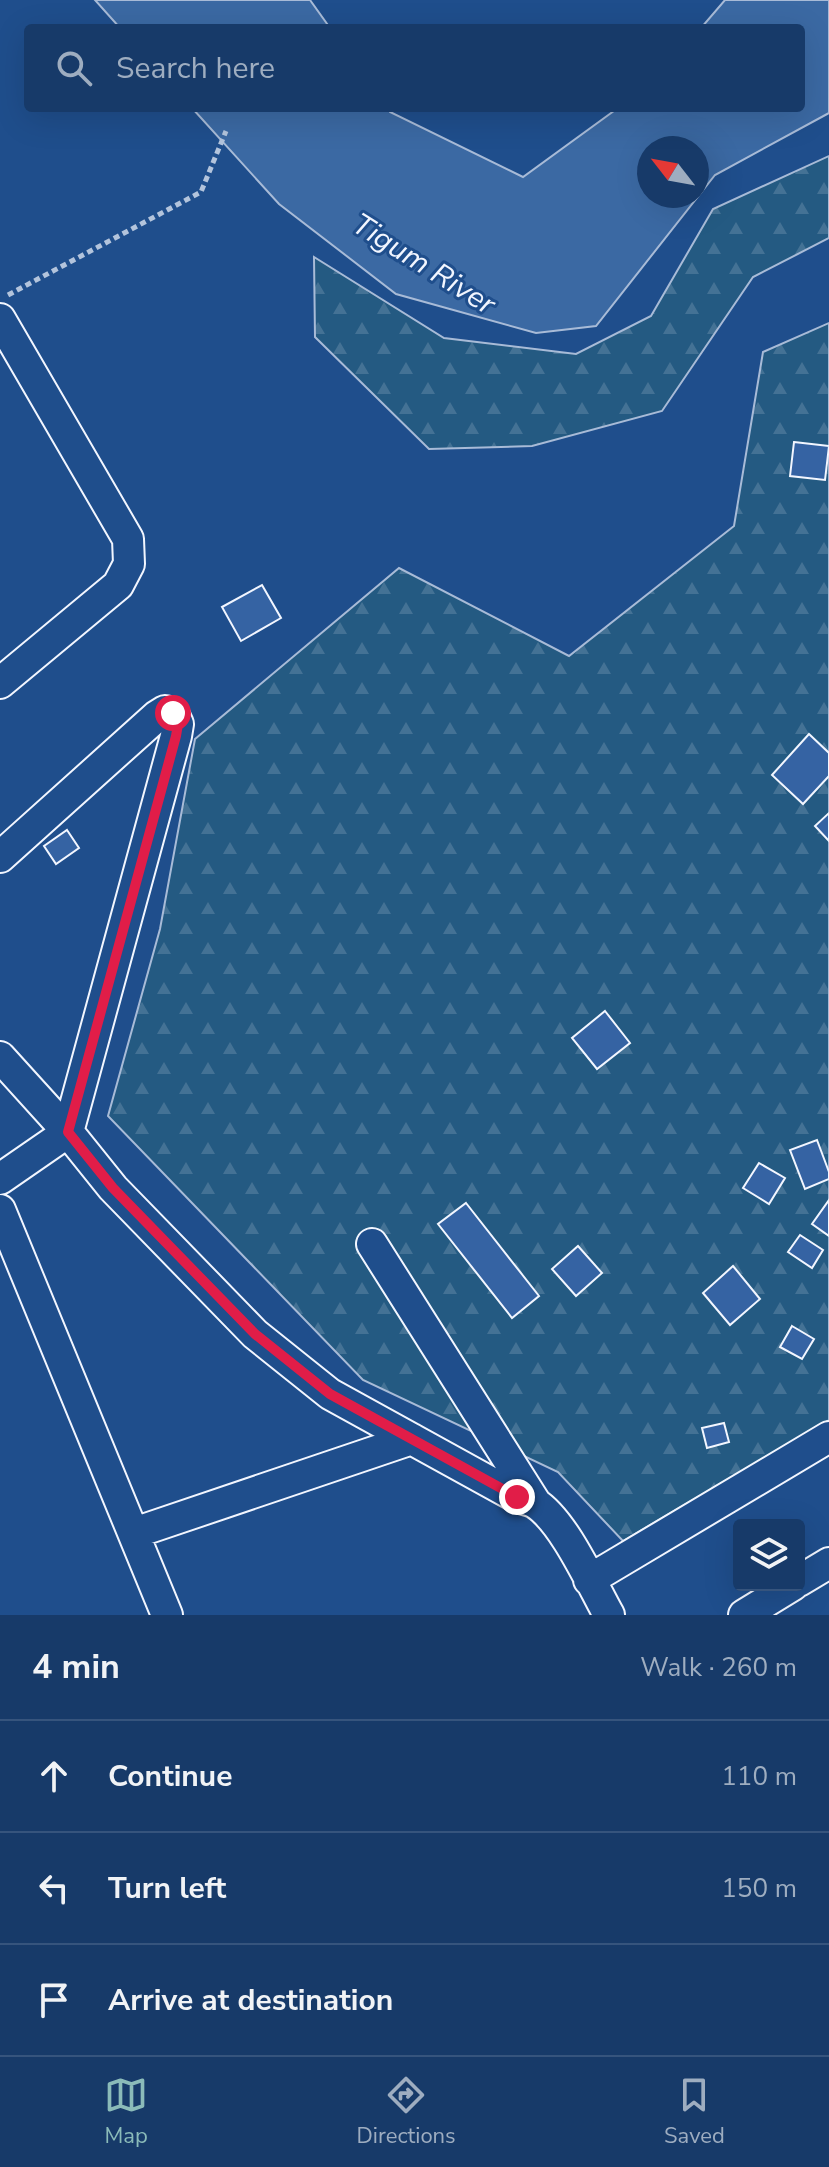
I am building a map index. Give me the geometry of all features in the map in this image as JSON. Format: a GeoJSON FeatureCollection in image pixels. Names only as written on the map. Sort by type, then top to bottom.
{"type":"FeatureCollection","features":[{"type":"Feature","properties":{"kind":"street"},"geometry":{"type":"LineString","coordinates":[[0,319],[128,539],[129,564],[118,585],[0,683]]}},
{"type":"Feature","properties":{"kind":"street"},"geometry":{"type":"LineString","coordinates":[[0,857],[157,716],[165,711],[173,713],[178,724],[176,736],[68,1132],[0,1179]]}},
{"type":"Feature","properties":{"kind":"street"},"geometry":{"type":"LineString","coordinates":[[0,1057],[68,1132],[113,1188],[255,1334],[330,1394],[517,1497],[535,1502]]}},
{"type":"Feature","properties":{"kind":"street"},"geometry":{"type":"LineString","coordinates":[[0,1210],[167,1615]]}},
{"type":"Feature","properties":{"kind":"street"},"geometry":{"type":"LineString","coordinates":[[372,1244],[535,1502],[551,1518],[578,1557],[609,1615]]}},
{"type":"Feature","properties":{"kind":"street"},"geometry":{"type":"LineString","coordinates":[[589,1580],[829,1437]]}},
{"type":"Feature","properties":{"kind":"street"},"geometry":{"type":"LineString","coordinates":[[134,1533],[412,1439]]}},
{"type":"Feature","properties":{"kind":"street"},"geometry":{"type":"LineString","coordinates":[[805,1577],[829,1563]]}},
{"type":"Feature","properties":{"kind":"street"},"geometry":{"type":"LineString","coordinates":[[744,1615],[783,1591]]}},
{"type":"Feature","properties":{"kind":"path"},"geometry":{"type":"LineString","coordinates":[[0,299],[201,192],[226,131]]}},
{"type":"Feature","properties":{"kind":"green space"},"geometry":{"type":"Polygon","coordinates":[[[829,156],[829,238],[753,277],[662,411],[532,446],[429,449],[315,337],[314,257],[444,338],[576,354],[651,316],[713,209],[829,156]]]}},
{"type":"Feature","properties":{"kind":"green space"},"geometry":{"type":"Polygon","coordinates":[[[829,323],[829,1420],[623,1541],[558,1472],[363,1380],[108,1116],[160,929],[195,739],[399,568],[569,656],[734,526],[763,352],[829,323]]]}},
{"type":"Feature","properties":{"kind":"water"},"geometry":{"type":"Polygon","coordinates":[[[95,0],[310,0],[327,24],[116,24],[95,0]]]}},
{"type":"Feature","properties":{"kind":"water","name":"Tigum River"},"geometry":{"type":"Polygon","coordinates":[[[725,0],[829,0],[829,113],[715,175],[709,183],[709,136],[637,136],[637,208],[689,208],[596,326],[536,333],[396,294],[279,204],[196,112],[390,112],[523,177],[612,112],[805,112],[805,24],[704,24],[725,0]]]}},
{"type":"Feature","properties":{"kind":"building"},"geometry":{"type":"Polygon","coordinates":[[[794,442],[829,446],[825,480],[790,476],[794,442]]]}},
{"type":"Feature","properties":{"kind":"building"},"geometry":{"type":"Polygon","coordinates":[[[262,585],[281,618],[241,641],[222,607],[262,585]]]}},
{"type":"Feature","properties":{"kind":"building"},"geometry":{"type":"Polygon","coordinates":[[[809,734],[829,753],[829,776],[803,804],[772,775],[809,734]]]}},
{"type":"Feature","properties":{"kind":"building"},"geometry":{"type":"Polygon","coordinates":[[[829,813],[829,841],[815,826],[829,813]]]}},
{"type":"Feature","properties":{"kind":"building"},"geometry":{"type":"Polygon","coordinates":[[[67,830],[79,848],[56,864],[44,846],[67,830]]]}},
{"type":"Feature","properties":{"kind":"building"},"geometry":{"type":"Polygon","coordinates":[[[605,1011],[630,1043],[597,1069],[572,1038],[605,1011]]]}},
{"type":"Feature","properties":{"kind":"building"},"geometry":{"type":"Polygon","coordinates":[[[817,1140],[829,1179],[805,1189],[790,1150],[817,1140]]]}},
{"type":"Feature","properties":{"kind":"building"},"geometry":{"type":"Polygon","coordinates":[[[759,1163],[785,1178],[769,1204],[743,1188],[759,1163]]]}},
{"type":"Feature","properties":{"kind":"building"},"geometry":{"type":"Polygon","coordinates":[[[829,1200],[829,1236],[812,1224],[829,1200]]]}},
{"type":"Feature","properties":{"kind":"building"},"geometry":{"type":"Polygon","coordinates":[[[466,1203],[539,1296],[512,1318],[438,1224],[466,1203]]]}},
{"type":"Feature","properties":{"kind":"building"},"geometry":{"type":"Polygon","coordinates":[[[800,1235],[823,1250],[812,1268],[788,1252],[800,1235]]]}},
{"type":"Feature","properties":{"kind":"building"},"geometry":{"type":"Polygon","coordinates":[[[578,1246],[602,1273],[576,1296],[552,1269],[578,1246]]]}},
{"type":"Feature","properties":{"kind":"building"},"geometry":{"type":"Polygon","coordinates":[[[733,1266],[760,1299],[730,1325],[703,1293],[733,1266]]]}},
{"type":"Feature","properties":{"kind":"building"},"geometry":{"type":"Polygon","coordinates":[[[792,1326],[814,1339],[802,1359],[780,1347],[792,1326]]]}},
{"type":"Feature","properties":{"kind":"building"},"geometry":{"type":"Polygon","coordinates":[[[724,1423],[729,1442],[707,1448],[702,1428],[724,1423]]]}},
{"type":"Feature","properties":{"kind":"route"},"geometry":{"type":"LineString","coordinates":[[173,713],[178,724],[176,736],[68,1132],[113,1188],[255,1334],[330,1394],[517,1497]]}}]}
